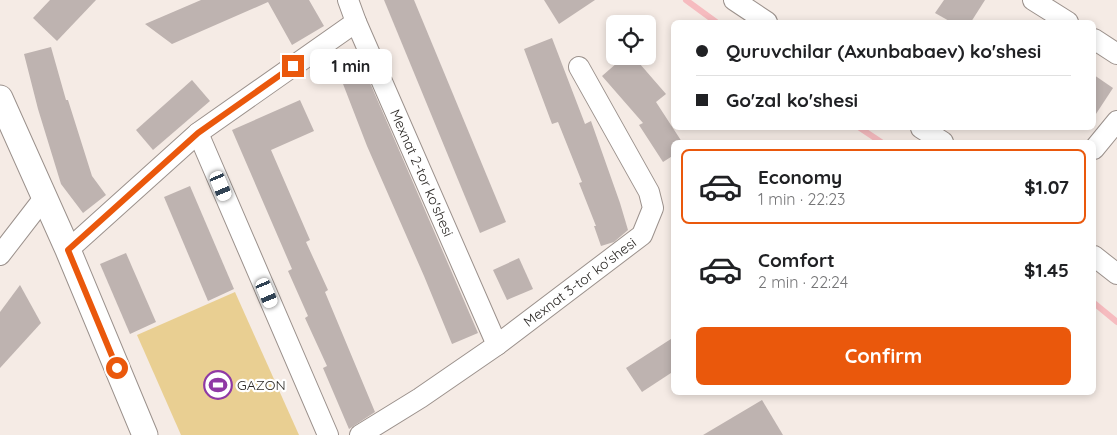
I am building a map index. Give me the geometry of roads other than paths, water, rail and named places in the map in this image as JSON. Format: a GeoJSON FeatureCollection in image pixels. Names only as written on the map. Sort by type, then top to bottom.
{"type":"FeatureCollection","features":[{"type":"Feature","properties":{"kind":"street","name":"Mexnat 2-tor ko'shesi"},"geometry":{"type":"LineString","coordinates":[[348,0],[497,345]]}},
{"type":"Feature","properties":{"kind":"street"},"geometry":{"type":"LineString","coordinates":[[734,0],[764,20]]}},
{"type":"Feature","properties":{"kind":"street"},"geometry":{"type":"LineString","coordinates":[[1033,0],[1065,20]]}},
{"type":"Feature","properties":{"kind":"street"},"geometry":{"type":"LineString","coordinates":[[68,250],[198,133],[356,22]]}},
{"type":"Feature","properties":{"kind":"street"},"geometry":{"type":"LineString","coordinates":[[1096,40],[1117,54]]}},
{"type":"Feature","properties":{"kind":"street","name":"Mexnat 3-tor ko'shesi"},"geometry":{"type":"LineString","coordinates":[[360,435],[420,398],[497,345],[642,235],[653,208],[649,192],[579,66]]}},
{"type":"Feature","properties":{"kind":"street"},"geometry":{"type":"LineString","coordinates":[[0,98],[68,250],[145,435]]}},
{"type":"Feature","properties":{"kind":"street"},"geometry":{"type":"LineString","coordinates":[[1096,147],[1117,121]]}},
{"type":"Feature","properties":{"kind":"street"},"geometry":{"type":"LineString","coordinates":[[924,130],[940,140]]}},
{"type":"Feature","properties":{"kind":"street"},"geometry":{"type":"LineString","coordinates":[[198,133],[328,435]]}},
{"type":"Feature","properties":{"kind":"street"},"geometry":{"type":"LineString","coordinates":[[0,255],[44,198]]}},
{"type":"Feature","properties":{"kind":"street"},"geometry":{"type":"LineString","coordinates":[[1096,258],[1117,274]]}},
{"type":"Feature","properties":{"kind":"waterway"},"geometry":{"type":"LineString","coordinates":[[686,0],[713,20]]}},
{"type":"Feature","properties":{"kind":"waterway"},"geometry":{"type":"LineString","coordinates":[[863,130],[878,140]]}},
{"type":"Feature","properties":{"kind":"waterway"},"geometry":{"type":"LineString","coordinates":[[1096,305],[1117,322]]}},
{"type":"Feature","properties":{"kind":"place","name":"GAZON"},"geometry":{"type":"Point","coordinates":[218,385]}}]}
